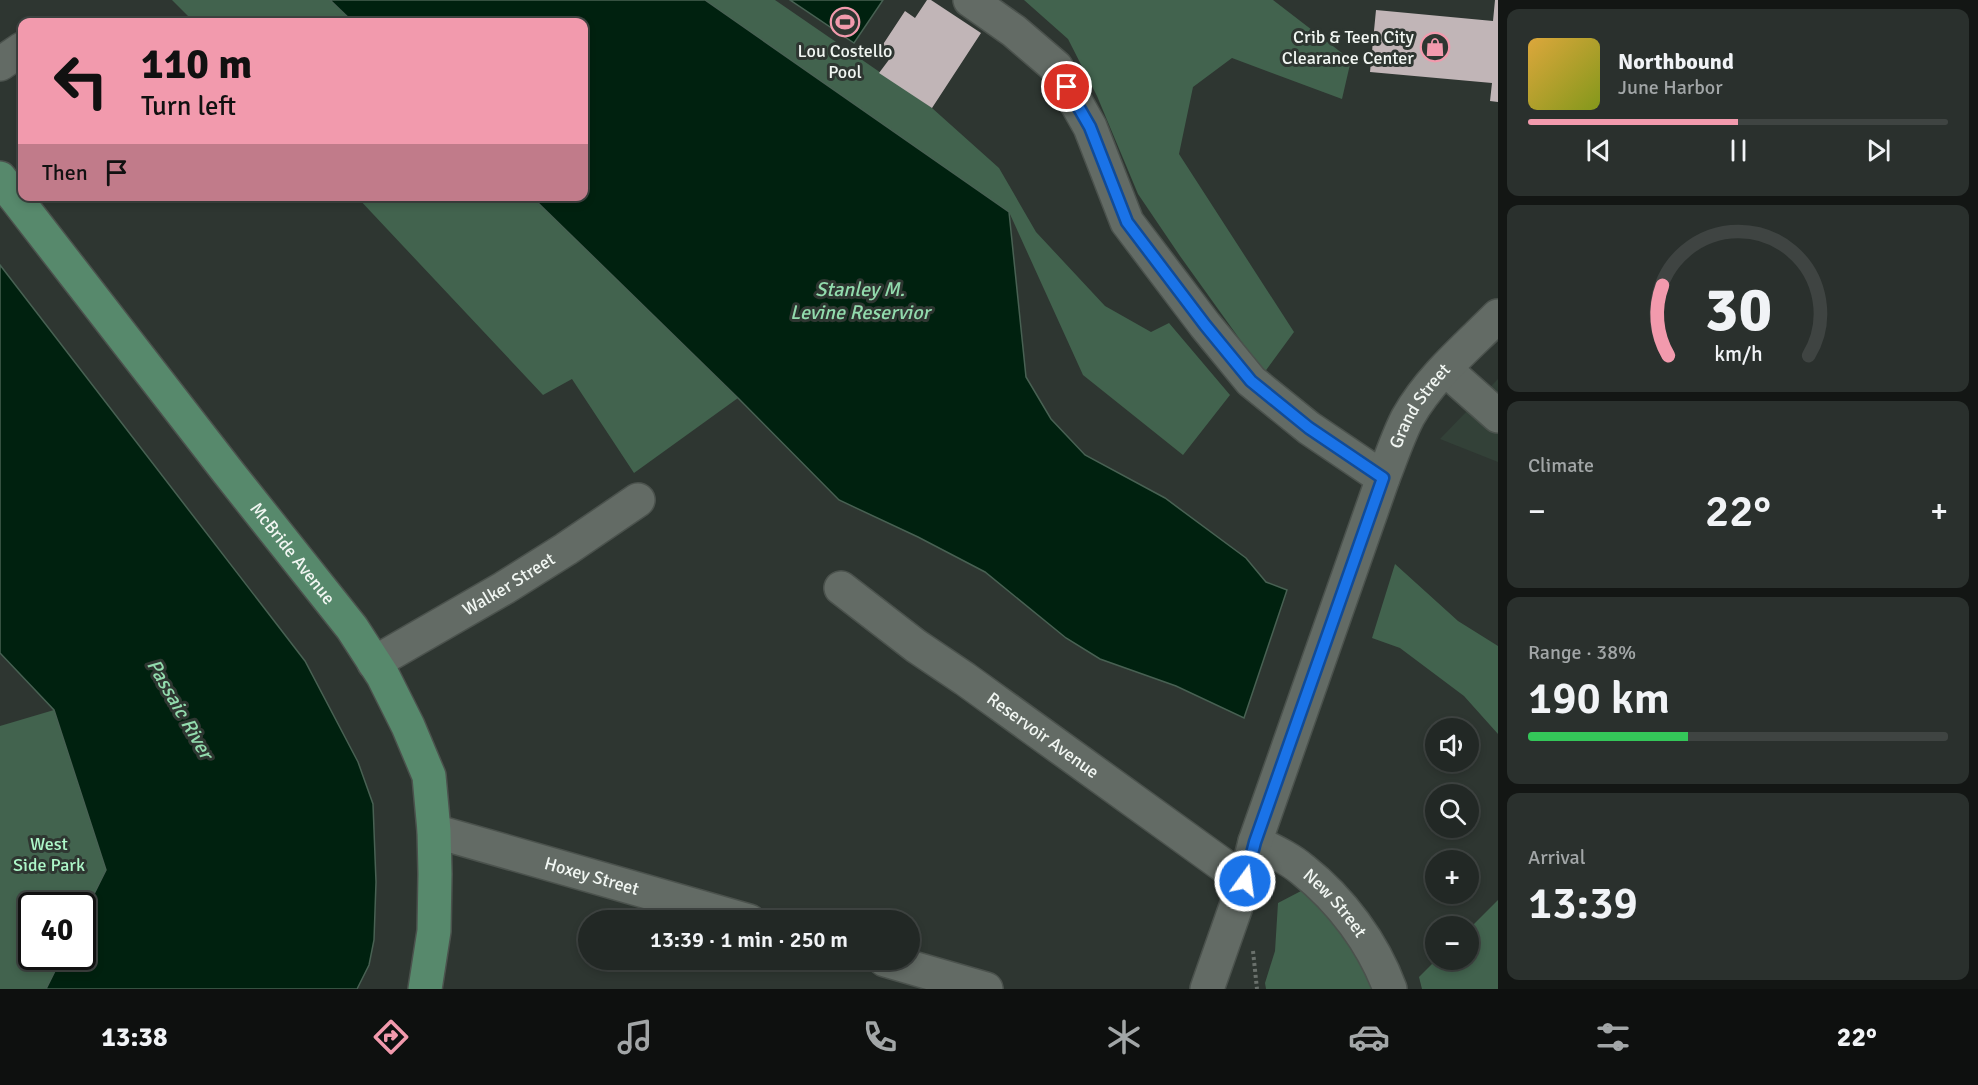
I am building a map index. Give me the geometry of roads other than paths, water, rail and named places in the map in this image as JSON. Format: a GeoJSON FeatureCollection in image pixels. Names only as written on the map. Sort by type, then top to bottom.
{"type":"FeatureCollection","features":[{"type":"Feature","properties":{"kind":"main road","name":"McBride Avenue"},"geometry":{"type":"LineString","coordinates":[[26,201],[228,472],[352,628],[408,726],[429,776],[434,831],[434,931],[425,989]]}},
{"type":"Feature","properties":{"kind":"street"},"geometry":{"type":"LineString","coordinates":[[970,0],[1014,31],[1056,67],[1090,127],[1127,222],[1205,325],[1251,381],[1309,428],[1383,478]]}},
{"type":"Feature","properties":{"kind":"street"},"geometry":{"type":"LineString","coordinates":[[0,64],[18,53]]}},
{"type":"Feature","properties":{"kind":"street","name":"Grand Street"},"geometry":{"type":"LineString","coordinates":[[1207,989],[1245,881],[1255,842],[1383,478],[1407,420],[1445,369],[1498,316]]}},
{"type":"Feature","properties":{"kind":"street"},"geometry":{"type":"LineString","coordinates":[[1445,369],[1498,416]]}},
{"type":"Feature","properties":{"kind":"street","name":"Walker Street"},"geometry":{"type":"LineString","coordinates":[[374,663],[504,588],[638,500]]}},
{"type":"Feature","properties":{"kind":"street","name":"Reservoir Avenue"},"geometry":{"type":"LineString","coordinates":[[841,588],[916,646],[985,693],[1245,881]]}},
{"type":"Feature","properties":{"kind":"street","name":"Hoxey Street"},"geometry":{"type":"LineString","coordinates":[[434,831],[710,910]]}},
{"type":"Feature","properties":{"kind":"street","name":"New Street"},"geometry":{"type":"LineString","coordinates":[[1255,842],[1303,870],[1352,920],[1372,949],[1390,989]]}},
{"type":"Feature","properties":{"kind":"street"},"geometry":{"type":"LineString","coordinates":[[920,970],[986,989]]}},
{"type":"Feature","properties":{"kind":"water","name":"Stanley M. Levine Reservior"},"geometry":{"type":"Polygon","coordinates":[[[330,0],[705,0],[1009,212],[1026,377],[1051,419],[1085,455],[1165,498],[1246,558],[1266,582],[1287,590],[1244,718],[1176,686],[1100,659],[1066,638],[985,572],[839,500],[536,201],[588,201],[588,18],[349,18],[330,0]]]}},
{"type":"Feature","properties":{"kind":"water","name":"Lou Costello Pool"},"geometry":{"type":"Polygon","coordinates":[[[790,0],[883,0],[854,43],[790,0]]]}},
{"type":"Feature","properties":{"kind":"water","name":"Passaic River"},"geometry":{"type":"Polygon","coordinates":[[[0,265],[305,661],[358,762],[373,804],[376,882],[374,940],[369,965],[357,989],[46,989],[56,970],[96,970],[95,892],[106,870],[54,710],[0,653],[0,265]]]}},
{"type":"Feature","properties":{"kind":"place","name":"Lou Costello Pool"},"geometry":{"type":"Point","coordinates":[845,22]}},
{"type":"Feature","properties":{"kind":"place","name":"Crib & Teen City Clearance Center"},"geometry":{"type":"Point","coordinates":[1435,47]}},
{"type":"Feature","properties":{"kind":"park label","name":"West Side Park"},"geometry":{"type":"Point","coordinates":[49,854]}}]}
